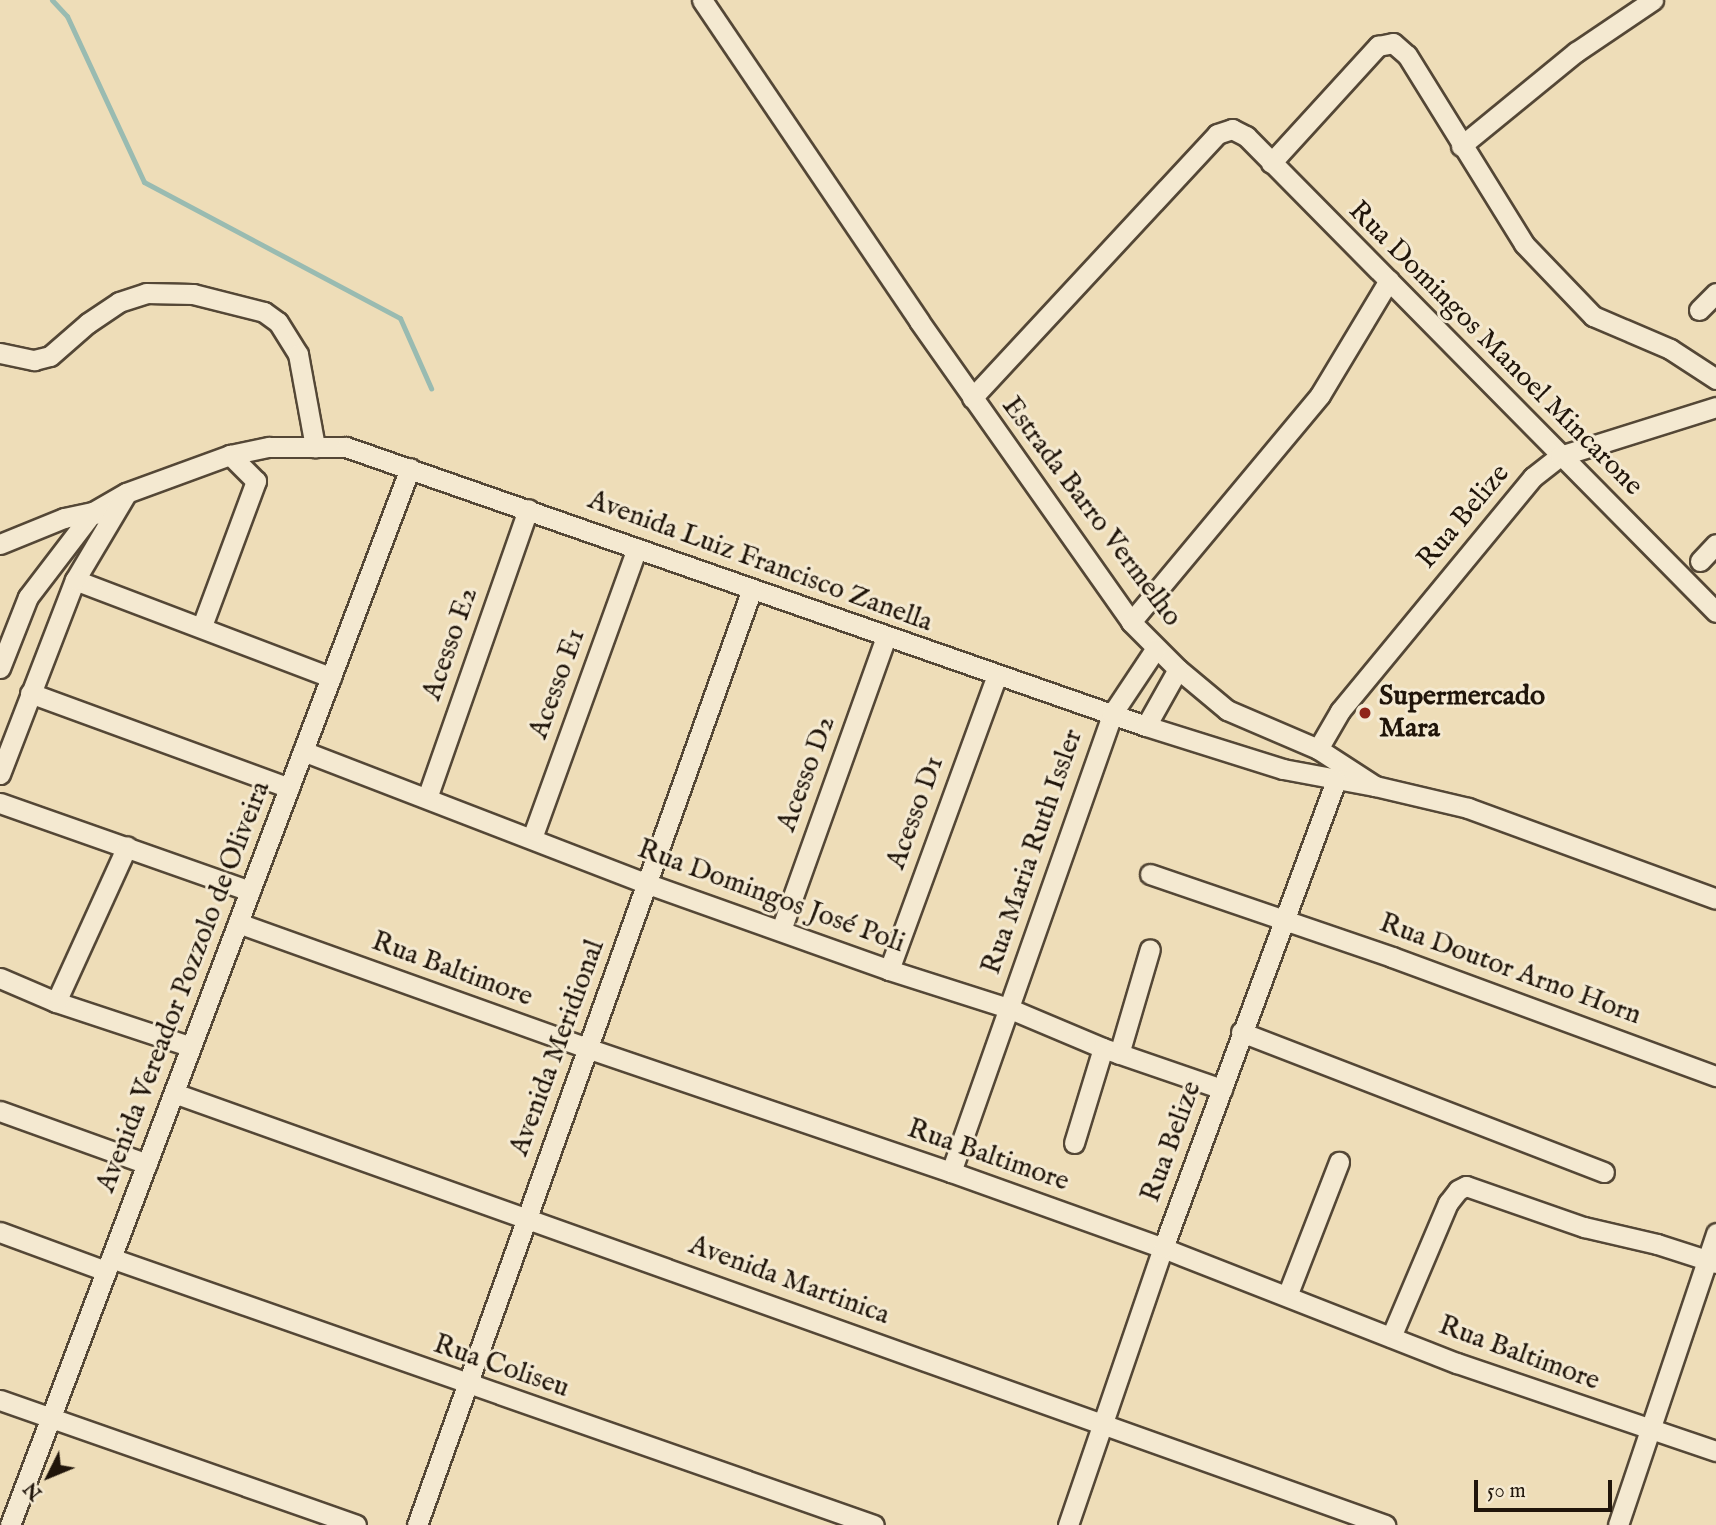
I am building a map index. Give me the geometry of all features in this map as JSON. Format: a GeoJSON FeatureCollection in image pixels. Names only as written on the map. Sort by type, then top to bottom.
{"type":"FeatureCollection","features":[{"type":"Feature","properties":{"kind":"street","name":"Estrada Barro Vermelho"},"geometry":{"type":"LineString","coordinates":[[702,0],[972,398],[1131,622],[1178,669],[1227,710],[1318,749],[1375,786],[1468,808],[1716,899]]}},
{"type":"Feature","properties":{"kind":"street"},"geometry":{"type":"LineString","coordinates":[[1461,146],[1576,52],[1653,0]]}},
{"type":"Feature","properties":{"kind":"street"},"geometry":{"type":"LineString","coordinates":[[1271,163],[1378,46],[1393,43],[1406,55],[1524,244],[1592,316],[1670,349],[1716,379]]}},
{"type":"Feature","properties":{"kind":"street","name":"Rua Domingos Manoel Mincarone"},"geometry":{"type":"LineString","coordinates":[[972,398],[1217,134],[1231,129],[1247,136],[1560,457],[1716,612]]}},
{"type":"Feature","properties":{"kind":"street"},"geometry":{"type":"LineString","coordinates":[[1131,622],[1320,395],[1389,280]]}},
{"type":"Feature","properties":{"kind":"street"},"geometry":{"type":"LineString","coordinates":[[0,353],[34,360],[50,356],[88,323],[119,302],[146,293],[192,294],[264,312],[278,322],[298,354],[315,447]]}},
{"type":"Feature","properties":{"kind":"street"},"geometry":{"type":"LineString","coordinates":[[1699,310],[1716,293]]}},
{"type":"Feature","properties":{"kind":"street","name":"Rua Belize"},"geometry":{"type":"LineString","coordinates":[[1318,749],[1340,711],[1533,477],[1560,457],[1716,407]]}},
{"type":"Feature","properties":{"kind":"street","name":"Avenida Luiz Francisco Zanella"},"geometry":{"type":"LineString","coordinates":[[0,668],[28,597],[126,493],[230,455],[269,447],[346,447],[1146,726],[1283,769],[1375,786]]}},
{"type":"Feature","properties":{"kind":"street"},"geometry":{"type":"LineString","coordinates":[[202,626],[256,481],[230,455]]}},
{"type":"Feature","properties":{"kind":"street","name":"Avenida Vereador Pozzolo de Oliveira"},"geometry":{"type":"LineString","coordinates":[[10,1525],[174,1093],[189,1046],[410,468]]}},
{"type":"Feature","properties":{"kind":"street","name":"Acesso E2"},"geometry":{"type":"LineString","coordinates":[[427,798],[528,509]]}},
{"type":"Feature","properties":{"kind":"street"},"geometry":{"type":"LineString","coordinates":[[0,544],[64,518],[101,517]]}},
{"type":"Feature","properties":{"kind":"street","name":"Avenida Luiz Francisco Zanella"},"geometry":{"type":"LineString","coordinates":[[0,774],[101,517]]}},
{"type":"Feature","properties":{"kind":"street"},"geometry":{"type":"LineString","coordinates":[[1700,561],[1716,544]]}},
{"type":"Feature","properties":{"kind":"street","name":"Acesso E1"},"geometry":{"type":"LineString","coordinates":[[532,838],[637,548]]}},
{"type":"Feature","properties":{"kind":"street"},"geometry":{"type":"LineString","coordinates":[[75,580],[331,677]]}},
{"type":"Feature","properties":{"kind":"street","name":"Avenida Meridional"},"geometry":{"type":"LineString","coordinates":[[417,1525],[752,589]]}},
{"type":"Feature","properties":{"kind":"street","name":"Acesso D2"},"geometry":{"type":"LineString","coordinates":[[780,930],[887,637]]}},
{"type":"Feature","properties":{"kind":"street","name":"Rua Maria Ruth Issler"},"geometry":{"type":"LineString","coordinates":[[951,1172],[1112,714],[1156,648]]}},
{"type":"Feature","properties":{"kind":"street"},"geometry":{"type":"LineString","coordinates":[[1146,726],[1178,669]]}},
{"type":"Feature","properties":{"kind":"street","name":"Acesso D1"},"geometry":{"type":"LineString","coordinates":[[889,971],[996,675]]}},
{"type":"Feature","properties":{"kind":"street"},"geometry":{"type":"LineString","coordinates":[[30,693],[289,788]]}},
{"type":"Feature","properties":{"kind":"street","name":"Rua Domingos José Poli"},"geometry":{"type":"LineString","coordinates":[[303,751],[648,884],[889,971],[1008,1008],[1111,1051],[1222,1089]]}},
{"type":"Feature","properties":{"kind":"street","name":"Rua Belize"},"geometry":{"type":"LineString","coordinates":[[1068,1525],[1163,1248],[1336,780]]}},
{"type":"Feature","properties":{"kind":"street"},"geometry":{"type":"LineString","coordinates":[[0,803],[250,891]]}},
{"type":"Feature","properties":{"kind":"street"},"geometry":{"type":"LineString","coordinates":[[56,1002],[127,846]]}},
{"type":"Feature","properties":{"kind":"street","name":"Rua Doutor Arno Horn"},"geometry":{"type":"LineString","coordinates":[[1150,874],[1283,919],[1716,1076]]}},
{"type":"Feature","properties":{"kind":"street","name":"Rua Baltimore"},"geometry":{"type":"LineString","coordinates":[[238,923],[587,1048],[951,1172],[1163,1248],[1391,1337],[1716,1451]]}},
{"type":"Feature","properties":{"kind":"street"},"geometry":{"type":"LineString","coordinates":[[1074,1143],[1150,949]]}},
{"type":"Feature","properties":{"kind":"street"},"geometry":{"type":"LineString","coordinates":[[0,978],[56,1002],[189,1046]]}},
{"type":"Feature","properties":{"kind":"street"},"geometry":{"type":"LineString","coordinates":[[1241,1032],[1604,1172]]}},
{"type":"Feature","properties":{"kind":"street","name":"Avenida Martinica"},"geometry":{"type":"LineString","coordinates":[[174,1093],[1385,1525]]}},
{"type":"Feature","properties":{"kind":"street"},"geometry":{"type":"LineString","coordinates":[[0,1111],[147,1164]]}},
{"type":"Feature","properties":{"kind":"street"},"geometry":{"type":"LineString","coordinates":[[1287,1296],[1339,1162]]}},
{"type":"Feature","properties":{"kind":"street"},"geometry":{"type":"LineString","coordinates":[[1391,1337],[1448,1203],[1458,1190],[1466,1186],[1584,1227],[1711,1261]]}},
{"type":"Feature","properties":{"kind":"street","name":"Rua Coliseu"},"geometry":{"type":"LineString","coordinates":[[0,1232],[109,1264],[874,1525]]}},
{"type":"Feature","properties":{"kind":"street"},"geometry":{"type":"LineString","coordinates":[[1618,1525],[1711,1261],[1716,1233]]}},
{"type":"Feature","properties":{"kind":"street"},"geometry":{"type":"LineString","coordinates":[[0,1400],[356,1525]]}},
{"type":"Feature","properties":{"kind":"waterway"},"geometry":{"type":"LineString","coordinates":[[52,0],[67,16],[144,182],[400,318],[431,388]]}},
{"type":"Feature","properties":{"kind":"place","name":"Supermercado Mara"},"geometry":{"type":"Point","coordinates":[1365,713]}}]}
